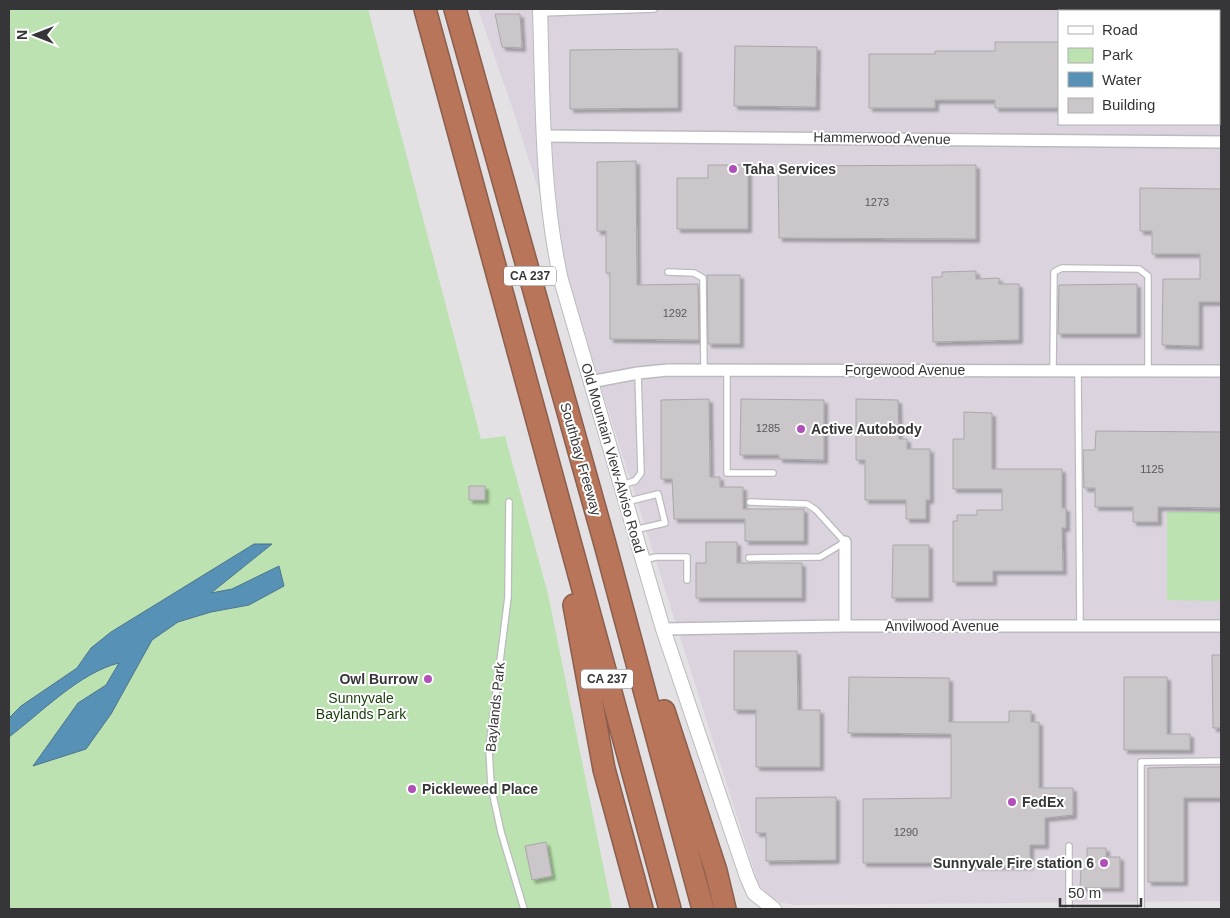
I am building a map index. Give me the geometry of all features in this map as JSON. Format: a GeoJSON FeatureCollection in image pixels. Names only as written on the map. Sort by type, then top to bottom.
{"type":"FeatureCollection","features":[{"type":"Feature","properties":{"kind":"highway","name":"CA 237"},"geometry":{"type":"LineString","coordinates":[[426,9],[670,909]]}},
{"type":"Feature","properties":{"kind":"highway","name":"Southbay Freeway"},"geometry":{"type":"LineString","coordinates":[[455,9],[604,544],[703,909]]}},
{"type":"Feature","properties":{"kind":"highway"},"geometry":{"type":"LineString","coordinates":[[544,448],[596,728],[635,909]]}},
{"type":"Feature","properties":{"kind":"highway"},"geometry":{"type":"LineString","coordinates":[[604,544],[651,672],[716,871],[725,909]]}},
{"type":"Feature","properties":{"kind":"highway"},"geometry":{"type":"LineString","coordinates":[[622,842],[642,909]]}},
{"type":"Feature","properties":{"kind":"highway"},"geometry":{"type":"LineString","coordinates":[[716,871],[734,909]]}},
{"type":"Feature","properties":{"kind":"street","name":"Old Mountain View-Alviso Road"},"geometry":{"type":"LineString","coordinates":[[540,11],[546,190],[552,240],[560,280],[663,629],[747,877],[754,893],[774,909]]}},
{"type":"Feature","properties":{"kind":"street","name":"Hammerwood Avenue"},"geometry":{"type":"LineString","coordinates":[[544,136],[1221,142]]}},
{"type":"Feature","properties":{"kind":"street","name":"Forgewood Avenue"},"geometry":{"type":"LineString","coordinates":[[590,382],[638,373],[704,370],[1221,372]]}},
{"type":"Feature","properties":{"kind":"street"},"geometry":{"type":"LineString","coordinates":[[844,542],[846,626]]}},
{"type":"Feature","properties":{"kind":"street","name":"Anvilwood Avenue"},"geometry":{"type":"LineString","coordinates":[[663,629],[846,626],[1221,626]]}},
{"type":"Feature","properties":{"kind":"lane"},"geometry":{"type":"LineString","coordinates":[[540,11],[654,9]]}},
{"type":"Feature","properties":{"kind":"lane"},"geometry":{"type":"LineString","coordinates":[[1053,371],[1054,272],[1062,268],[1139,269],[1148,276],[1148,371]]}},
{"type":"Feature","properties":{"kind":"lane"},"geometry":{"type":"LineString","coordinates":[[668,272],[694,273],[703,278],[704,370]]}},
{"type":"Feature","properties":{"kind":"lane"},"geometry":{"type":"LineString","coordinates":[[727,370],[727,473],[774,473]]}},
{"type":"Feature","properties":{"kind":"lane"},"geometry":{"type":"LineString","coordinates":[[1078,371],[1080,626]]}},
{"type":"Feature","properties":{"kind":"lane"},"geometry":{"type":"LineString","coordinates":[[621,485],[635,481],[641,473],[638,373]]}},
{"type":"Feature","properties":{"kind":"lane"},"geometry":{"type":"LineString","coordinates":[[626,502],[658,494],[665,523],[634,530]]}},
{"type":"Feature","properties":{"kind":"lane","name":"Baylands Park"},"geometry":{"type":"LineString","coordinates":[[509,502],[508,597],[489,749],[491,786],[499,822],[524,909]]}},
{"type":"Feature","properties":{"kind":"lane"},"geometry":{"type":"LineString","coordinates":[[749,558],[820,557],[844,542],[816,510],[807,504],[750,502]]}},
{"type":"Feature","properties":{"kind":"lane"},"geometry":{"type":"LineString","coordinates":[[643,560],[656,557],[687,557],[687,580]]}},
{"type":"Feature","properties":{"kind":"lane"},"geometry":{"type":"LineString","coordinates":[[1141,909],[1141,762],[1221,761]]}},
{"type":"Feature","properties":{"kind":"lane"},"geometry":{"type":"LineString","coordinates":[[1068,846],[1069,909]]}},
{"type":"Feature","properties":{"kind":"shaded area"},"geometry":{"type":"Polygon","coordinates":[[[478,9],[1221,9],[1221,901],[794,905],[779,902],[767,895],[758,883],[515,116],[478,9]]]}},
{"type":"Feature","properties":{"kind":"green space","name":"Sunnyvale Baylands Park"},"geometry":{"type":"Polygon","coordinates":[[[9,9],[368,9],[481,439],[505,436],[548,594],[612,909],[9,909],[9,9]]]}},
{"type":"Feature","properties":{"kind":"green space"},"geometry":{"type":"Polygon","coordinates":[[[1167,512],[1221,512],[1221,601],[1167,600],[1167,512]]]}},
{"type":"Feature","properties":{"kind":"water"},"geometry":{"type":"Polygon","coordinates":[[[254,544],[272,544],[211,593],[232,589],[279,566],[284,586],[249,605],[211,612],[178,622],[152,640],[111,714],[86,749],[33,766],[78,703],[106,685],[119,663],[89,675],[75,684],[9,737],[9,718],[21,706],[77,668],[91,648],[111,632],[254,544]]]}},
{"type":"Feature","properties":{"kind":"building"},"geometry":{"type":"Polygon","coordinates":[[[495,14],[520,14],[522,48],[502,47],[495,14]]]}},
{"type":"Feature","properties":{"kind":"building"},"geometry":{"type":"Polygon","coordinates":[[[995,42],[1058,42],[1058,108],[995,108],[995,100],[935,100],[935,108],[869,108],[869,54],[935,54],[935,51],[995,51],[995,42]]]}},
{"type":"Feature","properties":{"kind":"building"},"geometry":{"type":"Polygon","coordinates":[[[735,46],[817,47],[816,107],[734,106],[735,46]]]}},
{"type":"Feature","properties":{"kind":"building"},"geometry":{"type":"Polygon","coordinates":[[[678,49],[678,108],[570,109],[570,50],[678,49]]]}},
{"type":"Feature","properties":{"kind":"building"},"geometry":{"type":"Polygon","coordinates":[[[636,161],[637,285],[698,284],[699,340],[610,339],[610,273],[606,273],[606,231],[597,231],[597,162],[636,161]]]}},
{"type":"Feature","properties":{"kind":"building"},"geometry":{"type":"Polygon","coordinates":[[[708,165],[748,165],[748,229],[677,229],[677,178],[708,178],[708,165]]]}},
{"type":"Feature","properties":{"kind":"building"},"geometry":{"type":"Polygon","coordinates":[[[976,165],[976,239],[779,238],[778,166],[976,165]]]}},
{"type":"Feature","properties":{"kind":"building"},"geometry":{"type":"Polygon","coordinates":[[[1140,188],[1221,189],[1221,302],[1199,302],[1199,346],[1162,345],[1163,279],[1200,279],[1200,254],[1152,254],[1152,231],[1140,231],[1140,188]]]}},
{"type":"Feature","properties":{"kind":"building"},"geometry":{"type":"Polygon","coordinates":[[[976,271],[976,279],[999,278],[999,284],[1019,284],[1019,340],[933,342],[932,277],[942,277],[942,272],[976,271]]]}},
{"type":"Feature","properties":{"kind":"building"},"geometry":{"type":"Polygon","coordinates":[[[707,275],[740,275],[740,344],[708,344],[707,275]]]}},
{"type":"Feature","properties":{"kind":"building"},"geometry":{"type":"Polygon","coordinates":[[[1137,284],[1137,334],[1058,334],[1059,285],[1137,284]]]}},
{"type":"Feature","properties":{"kind":"building"},"geometry":{"type":"Polygon","coordinates":[[[709,399],[710,477],[720,477],[720,487],[743,487],[743,509],[804,509],[804,541],[745,541],[745,519],[674,519],[672,479],[661,479],[661,400],[709,399]]]}},
{"type":"Feature","properties":{"kind":"building"},"geometry":{"type":"Polygon","coordinates":[[[741,399],[824,400],[824,460],[779,459],[779,455],[740,455],[741,399]]]}},
{"type":"Feature","properties":{"kind":"building"},"geometry":{"type":"Polygon","coordinates":[[[856,399],[898,400],[899,439],[907,439],[907,449],[930,449],[930,500],[926,500],[926,519],[906,519],[906,500],[865,500],[865,460],[856,460],[856,399]]]}},
{"type":"Feature","properties":{"kind":"building"},"geometry":{"type":"Polygon","coordinates":[[[964,412],[992,413],[992,469],[1062,469],[1062,508],[1066,508],[1066,528],[1062,528],[1063,571],[993,571],[993,582],[953,582],[953,521],[957,521],[957,515],[977,515],[977,510],[1002,510],[1002,489],[953,489],[953,439],[964,439],[964,412]]]}},
{"type":"Feature","properties":{"kind":"building"},"geometry":{"type":"Polygon","coordinates":[[[1096,431],[1221,432],[1221,508],[1158,507],[1158,522],[1133,522],[1133,507],[1095,507],[1095,488],[1084,488],[1083,450],[1095,450],[1096,431]]]}},
{"type":"Feature","properties":{"kind":"building"},"geometry":{"type":"Polygon","coordinates":[[[469,486],[485,486],[485,500],[469,500],[469,486]]]}},
{"type":"Feature","properties":{"kind":"building"},"geometry":{"type":"Polygon","coordinates":[[[706,542],[737,542],[737,563],[802,563],[802,598],[696,598],[696,563],[706,563],[706,542]]]}},
{"type":"Feature","properties":{"kind":"building"},"geometry":{"type":"Polygon","coordinates":[[[893,545],[929,545],[929,598],[892,598],[893,545]]]}},
{"type":"Feature","properties":{"kind":"building"},"geometry":{"type":"Polygon","coordinates":[[[734,651],[797,651],[798,710],[820,710],[820,767],[756,767],[756,710],[734,710],[734,651]]]}},
{"type":"Feature","properties":{"kind":"building"},"geometry":{"type":"Polygon","coordinates":[[[1212,655],[1221,655],[1221,728],[1213,728],[1212,655]]]}},
{"type":"Feature","properties":{"kind":"building"},"geometry":{"type":"Polygon","coordinates":[[[849,677],[949,678],[949,722],[1009,722],[1009,711],[1031,711],[1031,722],[1039,722],[1039,788],[1073,788],[1073,815],[1045,818],[1045,845],[1030,845],[1030,866],[960,866],[960,863],[863,863],[863,799],[951,798],[951,734],[848,733],[849,677]]]}},
{"type":"Feature","properties":{"kind":"building"},"geometry":{"type":"Polygon","coordinates":[[[1124,677],[1167,677],[1167,734],[1190,734],[1190,750],[1124,750],[1124,677]]]}},
{"type":"Feature","properties":{"kind":"building"},"geometry":{"type":"Polygon","coordinates":[[[1221,767],[1221,798],[1184,798],[1184,882],[1148,882],[1148,768],[1221,767]]]}},
{"type":"Feature","properties":{"kind":"building"},"geometry":{"type":"Polygon","coordinates":[[[836,797],[836,860],[766,861],[766,833],[756,833],[756,798],[836,797]]]}},
{"type":"Feature","properties":{"kind":"building"},"geometry":{"type":"Polygon","coordinates":[[[546,842],[552,876],[532,880],[525,846],[546,842]]]}},
{"type":"Feature","properties":{"kind":"building","name":"Sunnyvale Fire station 6"},"geometry":{"type":"Polygon","coordinates":[[[1087,848],[1106,848],[1106,857],[1120,857],[1120,888],[1080,888],[1081,869],[1087,869],[1087,848]]]}},
{"type":"Feature","properties":{"kind":"place","name":"Taha Services"},"geometry":{"type":"Point","coordinates":[733,169]}},
{"type":"Feature","properties":{"kind":"place","name":"Active Autobody"},"geometry":{"type":"Point","coordinates":[801,429]}},
{"type":"Feature","properties":{"kind":"place","name":"Owl Burrow"},"geometry":{"type":"Point","coordinates":[428,679]}},
{"type":"Feature","properties":{"kind":"place","name":"Pickleweed Place"},"geometry":{"type":"Point","coordinates":[412,789]}},
{"type":"Feature","properties":{"kind":"place","name":"FedEx"},"geometry":{"type":"Point","coordinates":[1012,802]}},
{"type":"Feature","properties":{"kind":"place","name":"Sunnyvale Fire station 6"},"geometry":{"type":"Point","coordinates":[1104,863]}}]}
